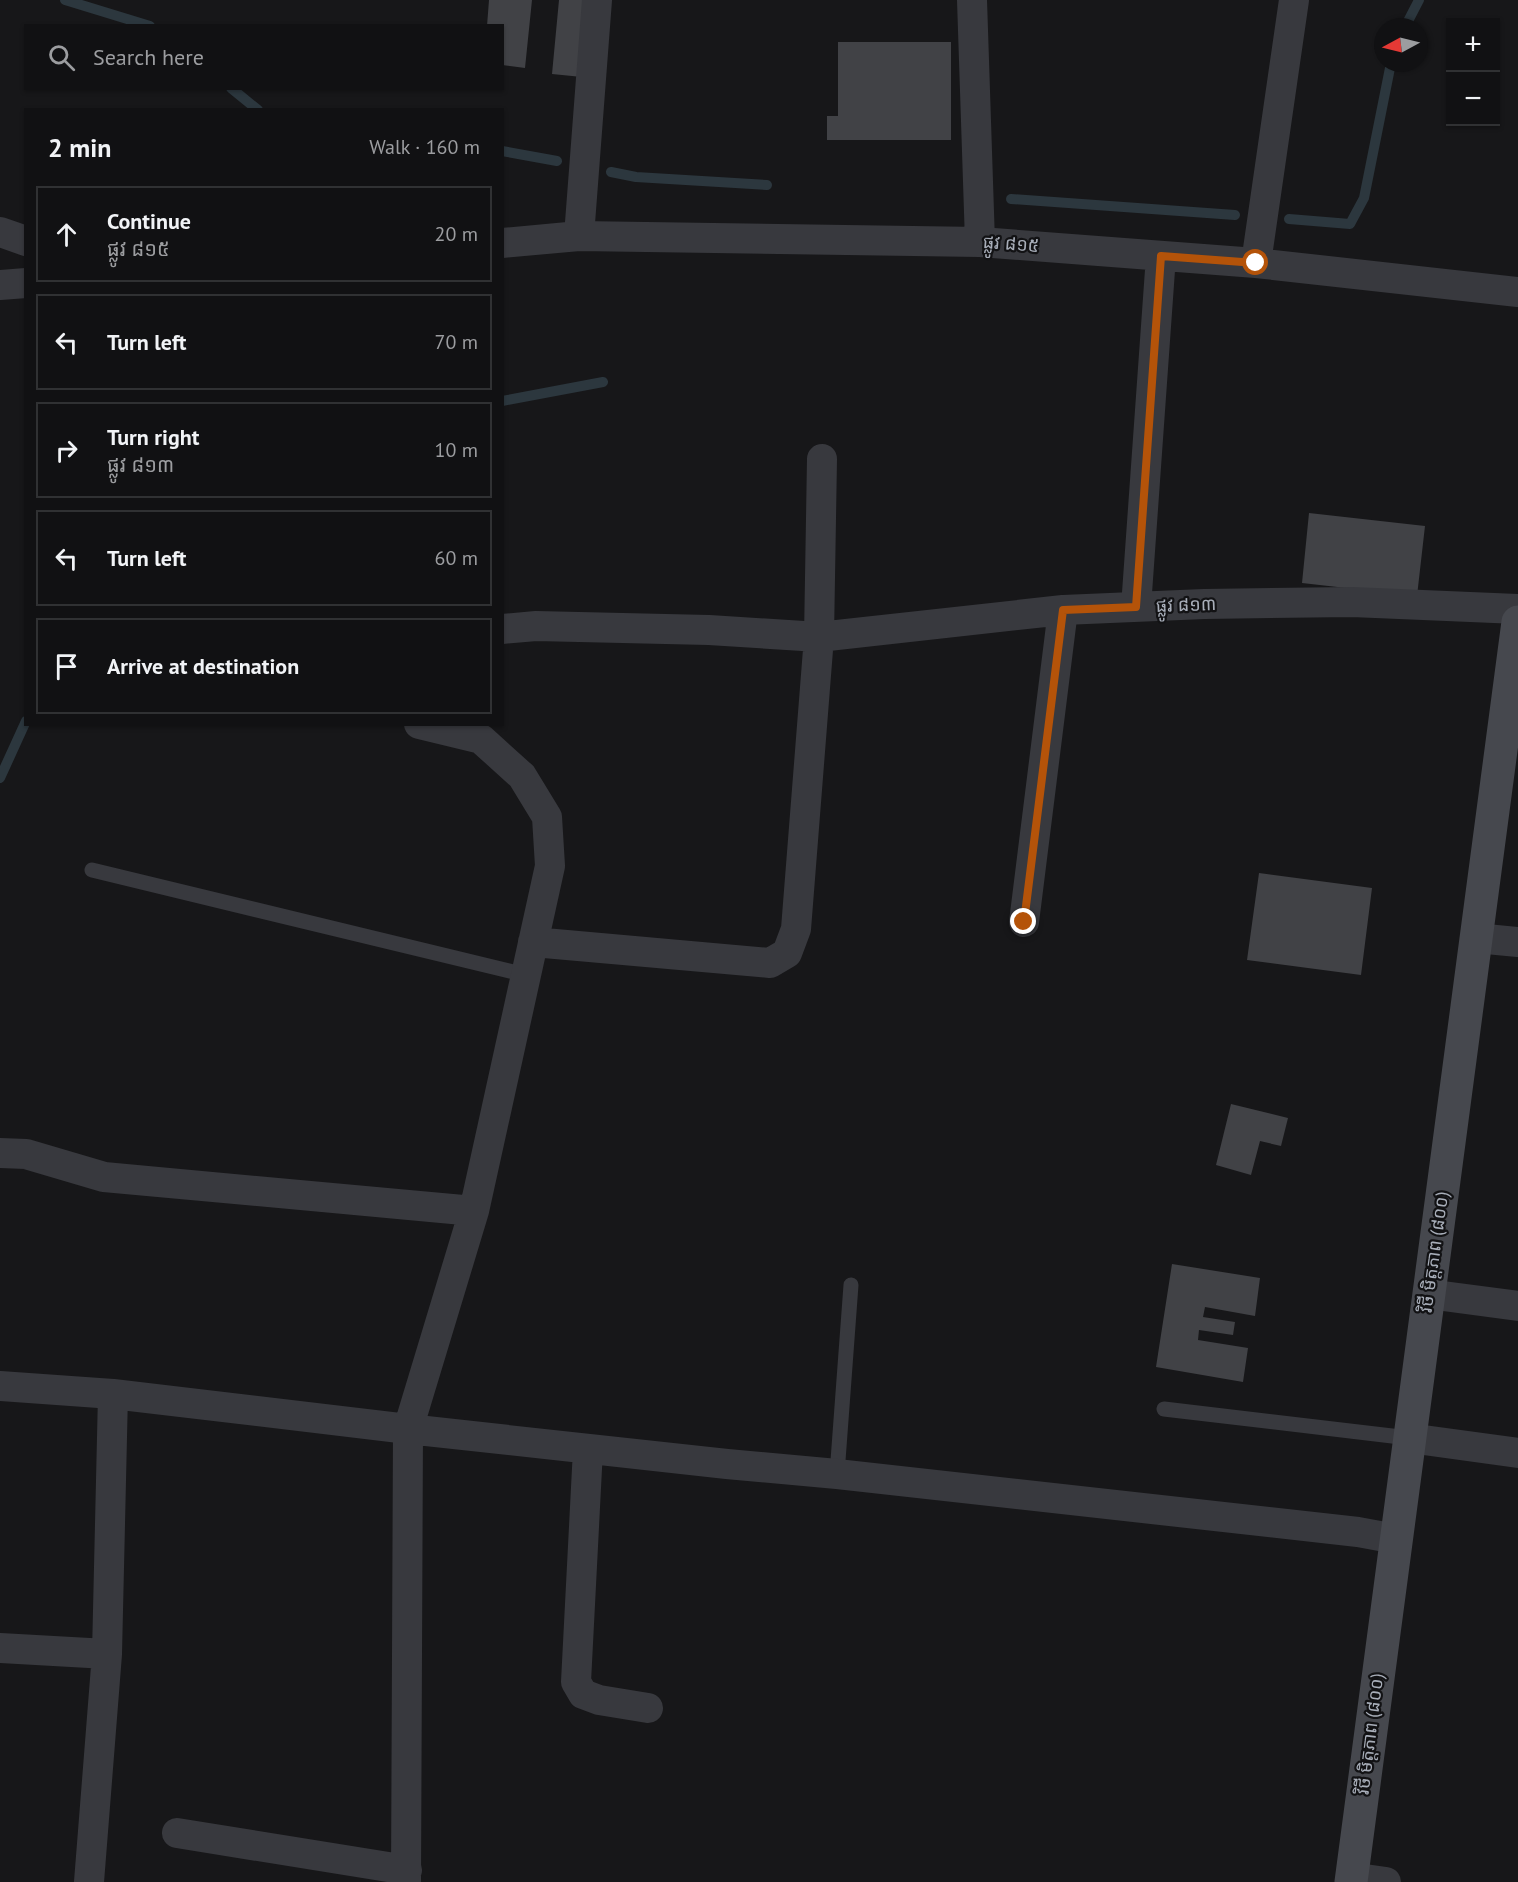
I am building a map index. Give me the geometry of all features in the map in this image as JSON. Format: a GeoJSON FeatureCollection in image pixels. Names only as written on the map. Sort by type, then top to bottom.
{"type":"FeatureCollection","features":[{"type":"Feature","properties":{"kind":"main road","name":"វិថី មិត្តភាព (៨០០)"},"geometry":{"type":"LineString","coordinates":[[1351,1879],[1518,622]]}},
{"type":"Feature","properties":{"kind":"street"},"geometry":{"type":"LineString","coordinates":[[579,236],[597,0]]}},
{"type":"Feature","properties":{"kind":"street"},"geometry":{"type":"LineString","coordinates":[[972,0],[980,242]]}},
{"type":"Feature","properties":{"kind":"street"},"geometry":{"type":"LineString","coordinates":[[1256,263],[1294,0]]}},
{"type":"Feature","properties":{"kind":"street"},"geometry":{"type":"LineString","coordinates":[[0,232],[24,241]]}},
{"type":"Feature","properties":{"kind":"street","name":"ផ្លូវ ៨១៥"},"geometry":{"type":"LineString","coordinates":[[504,243],[579,236],[980,242],[1256,263],[1518,292]]}},
{"type":"Feature","properties":{"kind":"street"},"geometry":{"type":"LineString","coordinates":[[1136,607],[1161,256]]}},
{"type":"Feature","properties":{"kind":"street"},"geometry":{"type":"LineString","coordinates":[[0,285],[24,283]]}},
{"type":"Feature","properties":{"kind":"street"},"geometry":{"type":"LineString","coordinates":[[533,942],[770,963],[787,952],[796,929],[819,637],[822,459]]}},
{"type":"Feature","properties":{"kind":"street","name":"ផ្លូវ ៨១៣"},"geometry":{"type":"LineString","coordinates":[[504,629],[536,626],[698,629],[819,637],[1063,610],[1136,607],[1352,602],[1518,609]]}},
{"type":"Feature","properties":{"kind":"street"},"geometry":{"type":"LineString","coordinates":[[1024,922],[1063,610]]}},
{"type":"Feature","properties":{"kind":"street"},"geometry":{"type":"LineString","coordinates":[[177,1833],[407,1876],[408,1429],[474,1211],[550,866],[547,817],[522,776],[481,739],[427,726]]}},
{"type":"Feature","properties":{"kind":"street"},"geometry":{"type":"LineString","coordinates":[[1476,938],[1518,942]]}},
{"type":"Feature","properties":{"kind":"street"},"geometry":{"type":"LineString","coordinates":[[0,1153],[26,1154],[104,1177],[474,1211]]}},
{"type":"Feature","properties":{"kind":"street"},"geometry":{"type":"LineString","coordinates":[[1428,1294],[1518,1306]]}},
{"type":"Feature","properties":{"kind":"street"},"geometry":{"type":"LineString","coordinates":[[0,1386],[113,1394],[588,1449],[837,1473],[1358,1532],[1396,1539]]}},
{"type":"Feature","properties":{"kind":"street"},"geometry":{"type":"LineString","coordinates":[[89,1882],[106,1654],[113,1394]]}},
{"type":"Feature","properties":{"kind":"street"},"geometry":{"type":"LineString","coordinates":[[1409,1438],[1518,1453]]}},
{"type":"Feature","properties":{"kind":"street"},"geometry":{"type":"LineString","coordinates":[[588,1449],[576,1682],[583,1694],[599,1700],[648,1708]]}},
{"type":"Feature","properties":{"kind":"street"},"geometry":{"type":"LineString","coordinates":[[0,1648],[106,1654]]}},
{"type":"Feature","properties":{"kind":"street"},"geometry":{"type":"LineString","coordinates":[[1351,1879],[1386,1882]]}},
{"type":"Feature","properties":{"kind":"lane"},"geometry":{"type":"LineString","coordinates":[[92,870],[526,975]]}},
{"type":"Feature","properties":{"kind":"lane"},"geometry":{"type":"LineString","coordinates":[[837,1473],[851,1285]]}},
{"type":"Feature","properties":{"kind":"lane"},"geometry":{"type":"LineString","coordinates":[[1164,1410],[1409,1438]]}},
{"type":"Feature","properties":{"kind":"building"},"geometry":{"type":"Polygon","coordinates":[[[489,0],[532,0],[525,68],[504,65],[504,24],[487,24],[489,0]]]}},
{"type":"Feature","properties":{"kind":"building"},"geometry":{"type":"Polygon","coordinates":[[[559,0],[590,0],[582,77],[552,74],[559,0]]]}},
{"type":"Feature","properties":{"kind":"building"},"geometry":{"type":"Polygon","coordinates":[[[838,42],[951,42],[951,140],[827,140],[827,116],[838,116],[838,42]]]}},
{"type":"Feature","properties":{"kind":"building"},"geometry":{"type":"Polygon","coordinates":[[[1309,513],[1425,526],[1417,596],[1302,583],[1309,513]]]}},
{"type":"Feature","properties":{"kind":"building"},"geometry":{"type":"Polygon","coordinates":[[[1259,873],[1372,888],[1361,975],[1247,960],[1259,873]]]}},
{"type":"Feature","properties":{"kind":"building"},"geometry":{"type":"Polygon","coordinates":[[[1231,1104],[1288,1118],[1281,1146],[1260,1141],[1251,1175],[1216,1165],[1231,1104]]]}},
{"type":"Feature","properties":{"kind":"building"},"geometry":{"type":"Polygon","coordinates":[[[1172,1264],[1260,1278],[1255,1316],[1205,1307],[1203,1317],[1235,1322],[1233,1335],[1199,1330],[1198,1340],[1248,1348],[1243,1382],[1156,1367],[1172,1264]]]}},
{"type":"Feature","properties":{"kind":"waterway"},"geometry":{"type":"LineString","coordinates":[[65,0],[143,24]]}},
{"type":"Feature","properties":{"kind":"waterway"},"geometry":{"type":"LineString","coordinates":[[1410,18],[1419,0]]}},
{"type":"Feature","properties":{"kind":"waterway"},"geometry":{"type":"LineString","coordinates":[[1289,219],[1350,224],[1364,198],[1389,72]]}},
{"type":"Feature","properties":{"kind":"waterway"},"geometry":{"type":"LineString","coordinates":[[233,90],[256,108]]}},
{"type":"Feature","properties":{"kind":"waterway"},"geometry":{"type":"LineString","coordinates":[[504,151],[557,161]]}},
{"type":"Feature","properties":{"kind":"waterway"},"geometry":{"type":"LineString","coordinates":[[611,172],[636,177],[767,185]]}},
{"type":"Feature","properties":{"kind":"waterway"},"geometry":{"type":"LineString","coordinates":[[1011,199],[1235,215]]}},
{"type":"Feature","properties":{"kind":"waterway"},"geometry":{"type":"LineString","coordinates":[[504,401],[603,382]]}},
{"type":"Feature","properties":{"kind":"waterway"},"geometry":{"type":"LineString","coordinates":[[0,778],[24,725]]}},
{"type":"Feature","properties":{"kind":"route"},"geometry":{"type":"LineString","coordinates":[[1024,922],[1063,610],[1136,607],[1161,256],[1256,263]]}}]}
